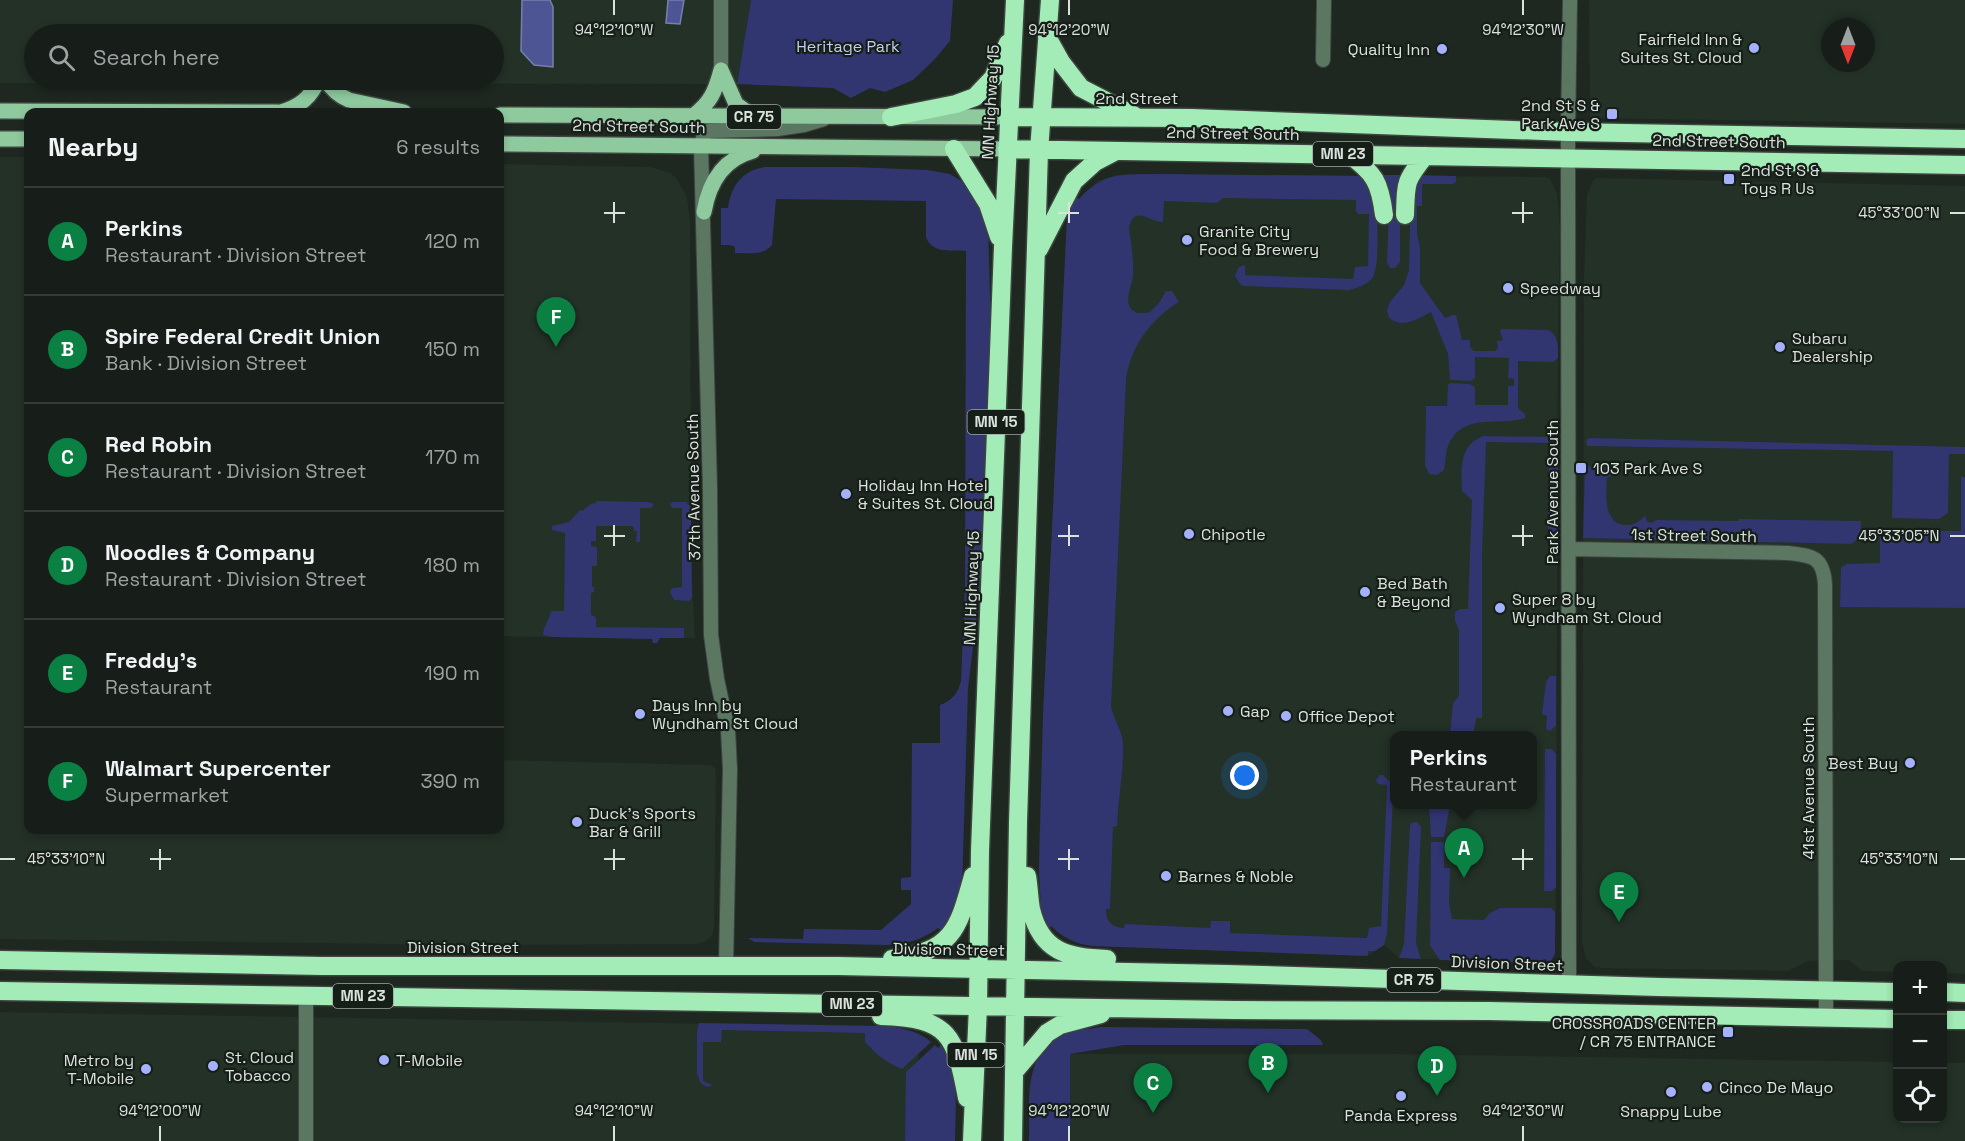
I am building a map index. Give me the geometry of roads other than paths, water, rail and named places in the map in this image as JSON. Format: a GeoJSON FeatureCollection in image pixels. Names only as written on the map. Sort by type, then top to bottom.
{"type":"FeatureCollection","features":[{"type":"Feature","properties":{"kind":"highway","name":"MN Highway 15"},"geometry":{"type":"LineString","coordinates":[[973,1136],[1003,247],[1008,117],[1016,0]]}},
{"type":"Feature","properties":{"kind":"highway","name":"MN 15"},"geometry":{"type":"LineString","coordinates":[[1013,1141],[1018,822],[1035,256],[1039,150],[1050,0]]}},
{"type":"Feature","properties":{"kind":"highway"},"geometry":{"type":"LineString","coordinates":[[891,117],[975,98],[993,78],[1014,30]]}},
{"type":"Feature","properties":{"kind":"highway"},"geometry":{"type":"LineString","coordinates":[[1047,36],[1061,62],[1081,88],[1139,118]]}},
{"type":"Feature","properties":{"kind":"highway","name":"2nd Street"},"geometry":{"type":"LineString","coordinates":[[1008,117],[1265,121]]}},
{"type":"Feature","properties":{"kind":"highway","name":"2nd Street South"},"geometry":{"type":"LineString","coordinates":[[1265,121],[1568,132],[1965,139]]}},
{"type":"Feature","properties":{"kind":"highway"},"geometry":{"type":"LineString","coordinates":[[954,149],[987,204],[1003,247]]}},
{"type":"Feature","properties":{"kind":"highway","name":"2nd Street South"},"geometry":{"type":"LineString","coordinates":[[1007,149],[1965,165]]}},
{"type":"Feature","properties":{"kind":"highway"},"geometry":{"type":"LineString","coordinates":[[1035,256],[1074,181],[1095,162],[1117,150]]}},
{"type":"Feature","properties":{"kind":"highway"},"geometry":{"type":"LineString","coordinates":[[1348,154],[1365,166],[1375,178],[1381,193],[1384,215]]}},
{"type":"Feature","properties":{"kind":"highway"},"geometry":{"type":"LineString","coordinates":[[1405,214],[1407,183],[1410,175],[1425,156]]}},
{"type":"Feature","properties":{"kind":"highway"},"geometry":{"type":"LineString","coordinates":[[1018,822],[1031,910],[1039,929],[1055,949],[1071,956],[1084,958],[1181,960],[1227,974]]}},
{"type":"Feature","properties":{"kind":"highway"},"geometry":{"type":"LineString","coordinates":[[838,966],[913,956],[929,950],[944,940],[961,917],[981,851]]}},
{"type":"Feature","properties":{"kind":"highway","name":"Division Street"},"geometry":{"type":"LineString","coordinates":[[0,960],[430,967],[726,965],[977,968],[1893,992]]}},
{"type":"Feature","properties":{"kind":"highway","name":"MN 23"},"geometry":{"type":"LineString","coordinates":[[0,991],[1015,1006]]}},
{"type":"Feature","properties":{"kind":"highway"},"geometry":{"type":"LineString","coordinates":[[1947,992],[1965,993]]}},
{"type":"Feature","properties":{"kind":"highway"},"geometry":{"type":"LineString","coordinates":[[791,1003],[830,1015],[903,1017],[923,1020],[938,1028],[946,1034],[960,1060],[973,1136]]}},
{"type":"Feature","properties":{"kind":"highway","name":"CR 75"},"geometry":{"type":"LineString","coordinates":[[1015,1006],[1489,1011],[1893,1019]]}},
{"type":"Feature","properties":{"kind":"highway"},"geometry":{"type":"LineString","coordinates":[[1014,1072],[1047,1033],[1060,1025],[1120,1008]]}},
{"type":"Feature","properties":{"kind":"highway"},"geometry":{"type":"LineString","coordinates":[[1947,1020],[1965,1020]]}},
{"type":"Feature","properties":{"kind":"main road"},"geometry":{"type":"LineString","coordinates":[[693,116],[705,107],[712,97],[722,70]]}},
{"type":"Feature","properties":{"kind":"main road"},"geometry":{"type":"LineString","coordinates":[[722,70],[736,104],[754,117]]}},
{"type":"Feature","properties":{"kind":"main road"},"geometry":{"type":"LineString","coordinates":[[290,108],[302,104],[312,90]]}},
{"type":"Feature","properties":{"kind":"main road"},"geometry":{"type":"LineString","coordinates":[[333,90],[341,97],[386,108]]}},
{"type":"Feature","properties":{"kind":"main road"},"geometry":{"type":"LineString","coordinates":[[0,111],[24,111]]}},
{"type":"Feature","properties":{"kind":"main road","name":"2nd Street South"},"geometry":{"type":"LineString","coordinates":[[504,115],[1008,117]]}},
{"type":"Feature","properties":{"kind":"main road"},"geometry":{"type":"LineString","coordinates":[[0,139],[24,139]]}},
{"type":"Feature","properties":{"kind":"main road","name":"2nd Street South"},"geometry":{"type":"LineString","coordinates":[[504,144],[1007,149]]}},
{"type":"Feature","properties":{"kind":"main road"},"geometry":{"type":"LineString","coordinates":[[704,212],[711,188],[728,163],[736,156],[767,147]]}},
{"type":"Feature","properties":{"kind":"street"},"geometry":{"type":"LineString","coordinates":[[721,0],[722,70]]}},
{"type":"Feature","properties":{"kind":"street"},"geometry":{"type":"LineString","coordinates":[[1323,60],[1324,0]]}},
{"type":"Feature","properties":{"kind":"street","name":"Park Avenue South"},"geometry":{"type":"LineString","coordinates":[[1569,985],[1568,132],[1570,0]]}},
{"type":"Feature","properties":{"kind":"street"},"geometry":{"type":"LineString","coordinates":[[701,146],[704,134],[709,131],[777,129],[804,125],[828,117]]}},
{"type":"Feature","properties":{"kind":"street","name":"37th Avenue South"},"geometry":{"type":"LineString","coordinates":[[701,146],[710,489],[711,635],[717,679],[728,730],[730,769],[726,965]]}},
{"type":"Feature","properties":{"kind":"street","name":"1st Street South"},"geometry":{"type":"LineString","coordinates":[[1569,549],[1788,553],[1818,560]]}},
{"type":"Feature","properties":{"kind":"street","name":"41st Avenue South"},"geometry":{"type":"LineString","coordinates":[[1818,560],[1824,573],[1825,584],[1826,1017]]}},
{"type":"Feature","properties":{"kind":"street"},"geometry":{"type":"LineString","coordinates":[[306,995],[306,1141]]}},
{"type":"Feature","properties":{"kind":"water"},"geometry":{"type":"Polygon","coordinates":[[[522,0],[550,0],[553,7],[553,67],[534,65],[521,51],[522,0]]]}},
{"type":"Feature","properties":{"kind":"water"},"geometry":{"type":"Polygon","coordinates":[[[668,0],[684,0],[680,24],[666,23],[668,0]]]}},
{"type":"Feature","properties":{"kind":"place","name":"Fairfield Inn & Suites St. Cloud"},"geometry":{"type":"Point","coordinates":[1754,48]}},
{"type":"Feature","properties":{"kind":"place","name":"Quality Inn"},"geometry":{"type":"Point","coordinates":[1442,49]}},
{"type":"Feature","properties":{"kind":"place","name":"2nd St S & Park Ave S"},"geometry":{"type":"Point","coordinates":[1612,114]}},
{"type":"Feature","properties":{"kind":"place","name":"2nd St S & Toys R Us"},"geometry":{"type":"Point","coordinates":[1729,179]}},
{"type":"Feature","properties":{"kind":"place","name":"Granite City Food & Brewery"},"geometry":{"type":"Point","coordinates":[1187,240]}},
{"type":"Feature","properties":{"kind":"place","name":"Speedway"},"geometry":{"type":"Point","coordinates":[1508,288]}},
{"type":"Feature","properties":{"kind":"place","name":"Walmart Supercenter"},"geometry":{"type":"Point","coordinates":[556,347]}},
{"type":"Feature","properties":{"kind":"place","name":"Subaru Dealership"},"geometry":{"type":"Point","coordinates":[1780,347]}},
{"type":"Feature","properties":{"kind":"place","name":"103 Park Ave S"},"geometry":{"type":"Point","coordinates":[1581,468]}},
{"type":"Feature","properties":{"kind":"place","name":"Holiday Inn Hotel & Suites St. Cloud"},"geometry":{"type":"Point","coordinates":[846,494]}},
{"type":"Feature","properties":{"kind":"place","name":"Chipotle"},"geometry":{"type":"Point","coordinates":[1189,534]}},
{"type":"Feature","properties":{"kind":"place","name":"Bed Bath & Beyond"},"geometry":{"type":"Point","coordinates":[1365,592]}},
{"type":"Feature","properties":{"kind":"place","name":"Super 8 by Wyndham St. Cloud"},"geometry":{"type":"Point","coordinates":[1500,608]}},
{"type":"Feature","properties":{"kind":"place","name":"Gap"},"geometry":{"type":"Point","coordinates":[1228,711]}},
{"type":"Feature","properties":{"kind":"place","name":"Days Inn by Wyndham St Cloud"},"geometry":{"type":"Point","coordinates":[640,714]}},
{"type":"Feature","properties":{"kind":"place","name":"Office Depot"},"geometry":{"type":"Point","coordinates":[1286,716]}},
{"type":"Feature","properties":{"kind":"place","name":"Best Buy"},"geometry":{"type":"Point","coordinates":[1910,763]}},
{"type":"Feature","properties":{"kind":"place","name":"Duck's Sports Bar & Grill"},"geometry":{"type":"Point","coordinates":[577,822]}},
{"type":"Feature","properties":{"kind":"place","name":"Barnes & Noble"},"geometry":{"type":"Point","coordinates":[1166,876]}},
{"type":"Feature","properties":{"kind":"place","name":"Perkins"},"geometry":{"type":"Point","coordinates":[1464,878]}},
{"type":"Feature","properties":{"kind":"place","name":"Freddy's"},"geometry":{"type":"Point","coordinates":[1619,922]}},
{"type":"Feature","properties":{"kind":"place","name":"CROSSROADS CENTER / CR 75 ENTRANCE"},"geometry":{"type":"Point","coordinates":[1728,1032]}},
{"type":"Feature","properties":{"kind":"place","name":"T-Mobile"},"geometry":{"type":"Point","coordinates":[384,1060]}},
{"type":"Feature","properties":{"kind":"place","name":"St. Cloud Tobacco"},"geometry":{"type":"Point","coordinates":[213,1066]}},
{"type":"Feature","properties":{"kind":"place","name":"Metro by T-Mobile"},"geometry":{"type":"Point","coordinates":[146,1069]}},
{"type":"Feature","properties":{"kind":"place","name":"Cinco De Mayo"},"geometry":{"type":"Point","coordinates":[1707,1087]}},
{"type":"Feature","properties":{"kind":"place","name":"Snappy Lube"},"geometry":{"type":"Point","coordinates":[1671,1092]}},
{"type":"Feature","properties":{"kind":"place","name":"Spire Federal Credit Union"},"geometry":{"type":"Point","coordinates":[1268,1093]}},
{"type":"Feature","properties":{"kind":"place","name":"Panda Express"},"geometry":{"type":"Point","coordinates":[1401,1096]}},
{"type":"Feature","properties":{"kind":"place","name":"Noodles & Company"},"geometry":{"type":"Point","coordinates":[1437,1096]}},
{"type":"Feature","properties":{"kind":"place","name":"Red Robin"},"geometry":{"type":"Point","coordinates":[1153,1113]}},
{"type":"Feature","properties":{"kind":"park label","name":"Heritage Park"},"geometry":{"type":"Point","coordinates":[848,46]}}]}
